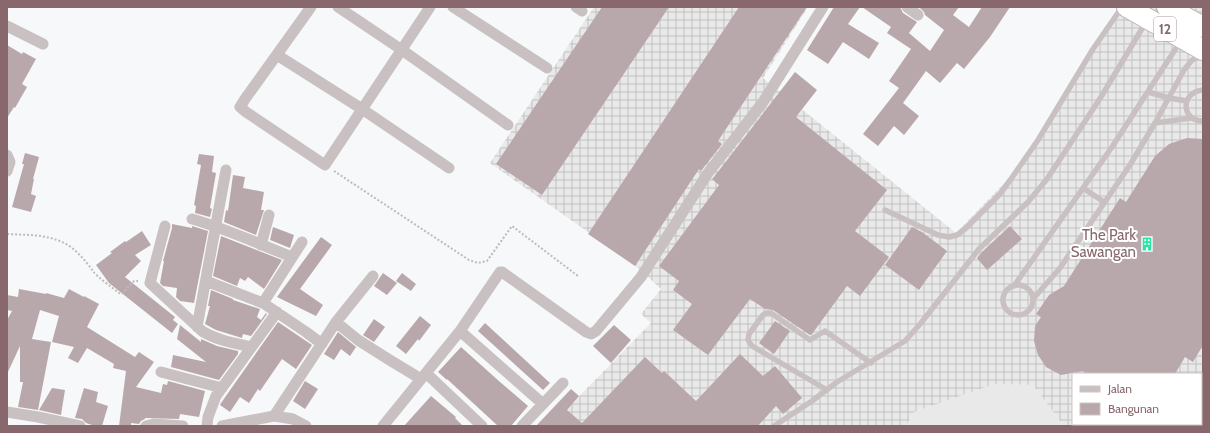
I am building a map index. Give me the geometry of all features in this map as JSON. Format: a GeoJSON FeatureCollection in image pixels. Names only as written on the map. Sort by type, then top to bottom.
{"type":"FeatureCollection","features":[{"type":"Feature","properties":{"kind":"highway","name":"12"},"geometry":{"type":"LineString","coordinates":[[1127,7],[1203,50]]}},
{"type":"Feature","properties":{"kind":"highway","name":"12"},"geometry":{"type":"LineString","coordinates":[[1167,7],[1203,27]]}},
{"type":"Feature","properties":{"kind":"street"},"geometry":{"type":"LineString","coordinates":[[311,7],[276,54],[240,107],[325,165],[430,7]]}},
{"type":"Feature","properties":{"kind":"street"},"geometry":{"type":"LineString","coordinates":[[338,7],[508,125]]}},
{"type":"Feature","properties":{"kind":"street"},"geometry":{"type":"LineString","coordinates":[[453,7],[547,68]]}},
{"type":"Feature","properties":{"kind":"street"},"geometry":{"type":"LineString","coordinates":[[388,424],[423,376],[460,331],[499,273],[502,272],[586,332],[591,334],[596,331],[641,278],[708,173],[763,102],[823,7]]}},
{"type":"Feature","properties":{"kind":"street"},"geometry":{"type":"LineString","coordinates":[[907,7],[918,15]]}},
{"type":"Feature","properties":{"kind":"street"},"geometry":{"type":"LineString","coordinates":[[8,29],[43,44]]}},
{"type":"Feature","properties":{"kind":"street"},"geometry":{"type":"LineString","coordinates":[[276,54],[362,109],[449,168]]}},
{"type":"Feature","properties":{"kind":"street"},"geometry":{"type":"LineString","coordinates":[[7,155],[10,162],[7,171]]}},
{"type":"Feature","properties":{"kind":"street"},"geometry":{"type":"LineString","coordinates":[[197,327],[226,170]]}},
{"type":"Feature","properties":{"kind":"street"},"geometry":{"type":"LineString","coordinates":[[261,246],[269,215]]}},
{"type":"Feature","properties":{"kind":"street"},"geometry":{"type":"LineString","coordinates":[[192,219],[216,226],[261,246],[292,257]]}},
{"type":"Feature","properties":{"kind":"street"},"geometry":{"type":"LineString","coordinates":[[165,226],[150,283],[197,327],[207,334],[251,347]]}},
{"type":"Feature","properties":{"kind":"street"},"geometry":{"type":"LineString","coordinates":[[263,303],[302,242]]}},
{"type":"Feature","properties":{"kind":"street"},"geometry":{"type":"LineString","coordinates":[[274,416],[336,322],[373,276]]}},
{"type":"Feature","properties":{"kind":"street"},"geometry":{"type":"LineString","coordinates":[[206,281],[263,303],[322,344]]}},
{"type":"Feature","properties":{"kind":"street"},"geometry":{"type":"LineString","coordinates":[[207,426],[208,417],[216,396],[277,312]]}},
{"type":"Feature","properties":{"kind":"street"},"geometry":{"type":"LineString","coordinates":[[336,322],[358,340],[388,360],[423,376],[482,426]]}},
{"type":"Feature","properties":{"kind":"street"},"geometry":{"type":"LineString","coordinates":[[460,331],[543,404]]}},
{"type":"Feature","properties":{"kind":"street"},"geometry":{"type":"LineString","coordinates":[[161,372],[222,388]]}},
{"type":"Feature","properties":{"kind":"street"},"geometry":{"type":"LineString","coordinates":[[522,426],[563,383]]}},
{"type":"Feature","properties":{"kind":"street"},"geometry":{"type":"LineString","coordinates":[[7,412],[80,426]]}},
{"type":"Feature","properties":{"kind":"street"},"geometry":{"type":"LineString","coordinates":[[222,426],[274,416],[293,419],[306,426]]}},
{"type":"Feature","properties":{"kind":"street"},"geometry":{"type":"LineString","coordinates":[[146,426],[182,426]]}},
{"type":"Feature","properties":{"kind":"lane"},"geometry":{"type":"LineString","coordinates":[[885,210],[938,235],[949,237],[956,235],[964,229],[1000,194],[1011,179],[1038,140],[1093,49],[1122,7]]}},
{"type":"Feature","properties":{"kind":"lane"},"geometry":{"type":"LineString","coordinates":[[774,426],[812,401],[837,382],[905,341],[931,312],[979,249],[1036,193],[1101,97],[1148,19]]}},
{"type":"Feature","properties":{"kind":"lane"},"geometry":{"type":"LineString","coordinates":[[1183,39],[1112,147],[1014,286],[1006,292],[1003,302],[1008,311],[1012,314],[1022,315],[1027,312],[1033,298],[1060,268],[1130,165],[1188,64],[1192,60],[1203,56]]}},
{"type":"Feature","properties":{"kind":"lane"},"geometry":{"type":"LineString","coordinates":[[1191,118],[1187,113],[1186,107],[1189,96],[1203,90]]}},
{"type":"Feature","properties":{"kind":"lane"},"geometry":{"type":"LineString","coordinates":[[1148,92],[1187,101]]}},
{"type":"Feature","properties":{"kind":"lane"},"geometry":{"type":"LineString","coordinates":[[1155,123],[1191,118],[1203,122]]}},
{"type":"Feature","properties":{"kind":"lane"},"geometry":{"type":"LineString","coordinates":[[1083,188],[1104,202]]}},
{"type":"Feature","properties":{"kind":"lane"},"geometry":{"type":"LineString","coordinates":[[1014,286],[1024,287],[1033,298]]}},
{"type":"Feature","properties":{"kind":"lane"},"geometry":{"type":"LineString","coordinates":[[827,390],[752,346],[748,340],[748,334],[763,315],[766,313],[771,313],[810,340],[825,331],[870,362]]}},
{"type":"Feature","properties":{"kind":"path"},"geometry":{"type":"LineString","coordinates":[[325,165],[469,260],[478,263],[487,262],[512,226],[578,276]]}},
{"type":"Feature","properties":{"kind":"path"},"geometry":{"type":"LineString","coordinates":[[7,234],[44,236],[63,242],[74,250],[88,263],[93,271],[118,293],[123,293],[134,281],[150,283]]}},
{"type":"Feature","properties":{"kind":"shaded area"},"geometry":{"type":"Polygon","coordinates":[[[594,7],[808,7],[763,78],[956,233],[1021,166],[1119,7],[1203,7],[1203,426],[1064,426],[1033,385],[995,384],[914,412],[906,426],[550,426],[651,323],[641,314],[661,289],[635,265],[490,163],[594,7]]]}},
{"type":"Feature","properties":{"kind":"shaded area"},"geometry":{"type":"Polygon","coordinates":[[[995,384],[1033,385],[1064,426],[906,426],[914,412],[995,384]]]}},
{"type":"Feature","properties":{"kind":"building"},"geometry":{"type":"Polygon","coordinates":[[[602,7],[669,7],[542,195],[496,164],[602,7]]]}},
{"type":"Feature","properties":{"kind":"building"},"geometry":{"type":"Polygon","coordinates":[[[739,7],[807,7],[718,141],[722,144],[701,171],[699,169],[635,266],[588,234],[739,7]]]}},
{"type":"Feature","properties":{"kind":"building"},"geometry":{"type":"Polygon","coordinates":[[[834,7],[860,7],[848,24],[879,43],[869,59],[843,42],[828,64],[807,50],[834,7]]]}},
{"type":"Feature","properties":{"kind":"building"},"geometry":{"type":"Polygon","coordinates":[[[862,7],[900,7],[903,13],[917,22],[909,33],[930,51],[944,30],[925,15],[919,7],[959,7],[953,15],[969,27],[982,7],[1010,7],[990,37],[964,69],[957,63],[940,83],[926,71],[903,103],[919,116],[904,135],[894,126],[878,146],[863,134],[899,88],[889,81],[911,49],[887,33],[891,27],[862,7]]]}},
{"type":"Feature","properties":{"kind":"building"},"geometry":{"type":"Polygon","coordinates":[[[7,45],[22,54],[23,52],[36,59],[22,84],[27,87],[15,108],[14,107],[7,118],[7,45]]]}},
{"type":"Feature","properties":{"kind":"building"},"geometry":{"type":"Polygon","coordinates":[[[795,72],[817,90],[796,117],[887,190],[855,231],[889,257],[860,296],[847,286],[812,334],[810,335],[773,310],[765,309],[750,299],[708,355],[673,330],[692,304],[673,290],[679,281],[659,266],[719,185],[712,179],[795,72]]]}},
{"type":"Feature","properties":{"kind":"building","name":"The Park Sawangan"},"geometry":{"type":"Polygon","coordinates":[[[1187,138],[1203,139],[1203,345],[1193,362],[1185,357],[1176,373],[1086,373],[1083,371],[1061,375],[1046,367],[1038,355],[1034,341],[1035,326],[1041,317],[1036,314],[1049,295],[1064,286],[1120,198],[1126,202],[1155,156],[1169,144],[1187,138]]]}},
{"type":"Feature","properties":{"kind":"building"},"geometry":{"type":"Polygon","coordinates":[[[25,153],[39,157],[33,179],[31,194],[36,196],[31,212],[12,207],[24,164],[22,164],[25,153]]]}},
{"type":"Feature","properties":{"kind":"building"},"geometry":{"type":"Polygon","coordinates":[[[199,154],[214,156],[212,172],[216,173],[210,208],[212,209],[210,217],[195,213],[196,206],[194,205],[201,165],[197,164],[199,154]]]}},
{"type":"Feature","properties":{"kind":"building"},"geometry":{"type":"Polygon","coordinates":[[[233,175],[245,177],[243,188],[264,192],[261,210],[264,210],[256,235],[224,222],[226,210],[228,211],[233,175]]]}},
{"type":"Feature","properties":{"kind":"building"},"geometry":{"type":"Polygon","coordinates":[[[172,224],[192,228],[192,226],[208,231],[194,303],[180,301],[176,297],[177,288],[163,286],[160,283],[163,261],[172,224]]]}},
{"type":"Feature","properties":{"kind":"building"},"geometry":{"type":"Polygon","coordinates":[[[1010,226],[1022,239],[987,270],[977,258],[1010,226]]]}},
{"type":"Feature","properties":{"kind":"building"},"geometry":{"type":"Polygon","coordinates":[[[273,227],[294,235],[290,248],[270,240],[273,227]]]}},
{"type":"Feature","properties":{"kind":"building"},"geometry":{"type":"Polygon","coordinates":[[[912,227],[922,232],[947,251],[919,290],[885,265],[912,227]]]}},
{"type":"Feature","properties":{"kind":"building"},"geometry":{"type":"Polygon","coordinates":[[[142,231],[151,245],[135,255],[141,261],[125,277],[175,317],[173,320],[178,324],[172,333],[109,283],[96,265],[112,253],[110,252],[142,231]]]}},
{"type":"Feature","properties":{"kind":"building"},"geometry":{"type":"Polygon","coordinates":[[[221,236],[282,260],[264,289],[248,277],[245,281],[240,278],[237,286],[213,276],[221,236]]]}},
{"type":"Feature","properties":{"kind":"building"},"geometry":{"type":"Polygon","coordinates":[[[321,237],[332,245],[300,289],[323,305],[316,316],[277,297],[321,237]]]}},
{"type":"Feature","properties":{"kind":"building"},"geometry":{"type":"Polygon","coordinates":[[[383,273],[397,283],[387,295],[374,286],[383,273]]]}},
{"type":"Feature","properties":{"kind":"building"},"geometry":{"type":"Polygon","coordinates":[[[402,273],[416,284],[411,291],[396,281],[402,273]]]}},
{"type":"Feature","properties":{"kind":"building"},"geometry":{"type":"Polygon","coordinates":[[[19,289],[46,293],[64,298],[69,289],[99,304],[87,327],[135,357],[139,352],[154,362],[136,387],[161,393],[163,384],[167,385],[168,381],[205,391],[199,417],[180,414],[179,419],[145,418],[139,424],[131,423],[131,426],[119,426],[126,371],[113,368],[114,364],[87,348],[78,363],[68,358],[74,347],[52,342],[59,316],[40,310],[32,339],[51,342],[38,410],[18,407],[23,382],[20,382],[20,346],[7,374],[7,320],[12,311],[7,310],[7,295],[18,297],[19,289]]]}},
{"type":"Feature","properties":{"kind":"building"},"geometry":{"type":"Polygon","coordinates":[[[211,290],[233,300],[260,309],[257,317],[261,320],[266,313],[267,314],[251,336],[243,334],[242,338],[216,330],[205,324],[210,306],[208,306],[211,290]]]}},
{"type":"Feature","properties":{"kind":"building"},"geometry":{"type":"Polygon","coordinates":[[[420,316],[431,325],[419,341],[418,339],[406,354],[396,346],[420,316]]]}},
{"type":"Feature","properties":{"kind":"building"},"geometry":{"type":"Polygon","coordinates":[[[374,319],[385,327],[374,342],[363,335],[374,319]]]}},
{"type":"Feature","properties":{"kind":"building"},"geometry":{"type":"Polygon","coordinates":[[[775,321],[790,331],[774,354],[759,343],[775,321]]]}},
{"type":"Feature","properties":{"kind":"building"},"geometry":{"type":"Polygon","coordinates":[[[278,322],[312,345],[296,369],[282,359],[260,391],[258,389],[249,403],[240,397],[230,412],[220,405],[221,403],[278,322]]]}},
{"type":"Feature","properties":{"kind":"building"},"geometry":{"type":"Polygon","coordinates":[[[485,323],[550,383],[543,390],[478,331],[485,323]]]}},
{"type":"Feature","properties":{"kind":"building"},"geometry":{"type":"Polygon","coordinates":[[[180,325],[201,342],[201,339],[217,346],[238,351],[238,354],[219,380],[171,367],[173,355],[206,362],[177,339],[180,325]]]}},
{"type":"Feature","properties":{"kind":"building"},"geometry":{"type":"Polygon","coordinates":[[[614,325],[631,340],[611,363],[593,346],[614,325]]]}},
{"type":"Feature","properties":{"kind":"building"},"geometry":{"type":"Polygon","coordinates":[[[338,332],[356,347],[350,356],[341,349],[334,360],[324,354],[338,332]]]}},
{"type":"Feature","properties":{"kind":"building"},"geometry":{"type":"Polygon","coordinates":[[[461,347],[528,406],[511,426],[498,426],[438,372],[461,347]]]}},
{"type":"Feature","properties":{"kind":"building"},"geometry":{"type":"Polygon","coordinates":[[[740,354],[763,376],[775,366],[802,398],[783,414],[776,406],[758,426],[536,426],[571,389],[579,396],[567,410],[582,423],[645,357],[662,373],[664,371],[696,401],[740,354]]]}},
{"type":"Feature","properties":{"kind":"building"},"geometry":{"type":"Polygon","coordinates":[[[305,381],[318,389],[305,409],[293,401],[305,381]]]}},
{"type":"Feature","properties":{"kind":"building"},"geometry":{"type":"Polygon","coordinates":[[[52,388],[65,390],[61,415],[39,410],[52,388]]]}},
{"type":"Feature","properties":{"kind":"building"},"geometry":{"type":"Polygon","coordinates":[[[84,388],[98,392],[96,402],[108,406],[102,426],[95,426],[86,423],[82,419],[75,418],[84,388]]]}},
{"type":"Feature","properties":{"kind":"building"},"geometry":{"type":"Polygon","coordinates":[[[431,396],[456,417],[455,418],[463,426],[404,426],[431,396]]]}},
{"type":"Feature","properties":{"kind":"place","name":"The Park Sawangan"},"geometry":{"type":"Point","coordinates":[1147,244]}}]}
